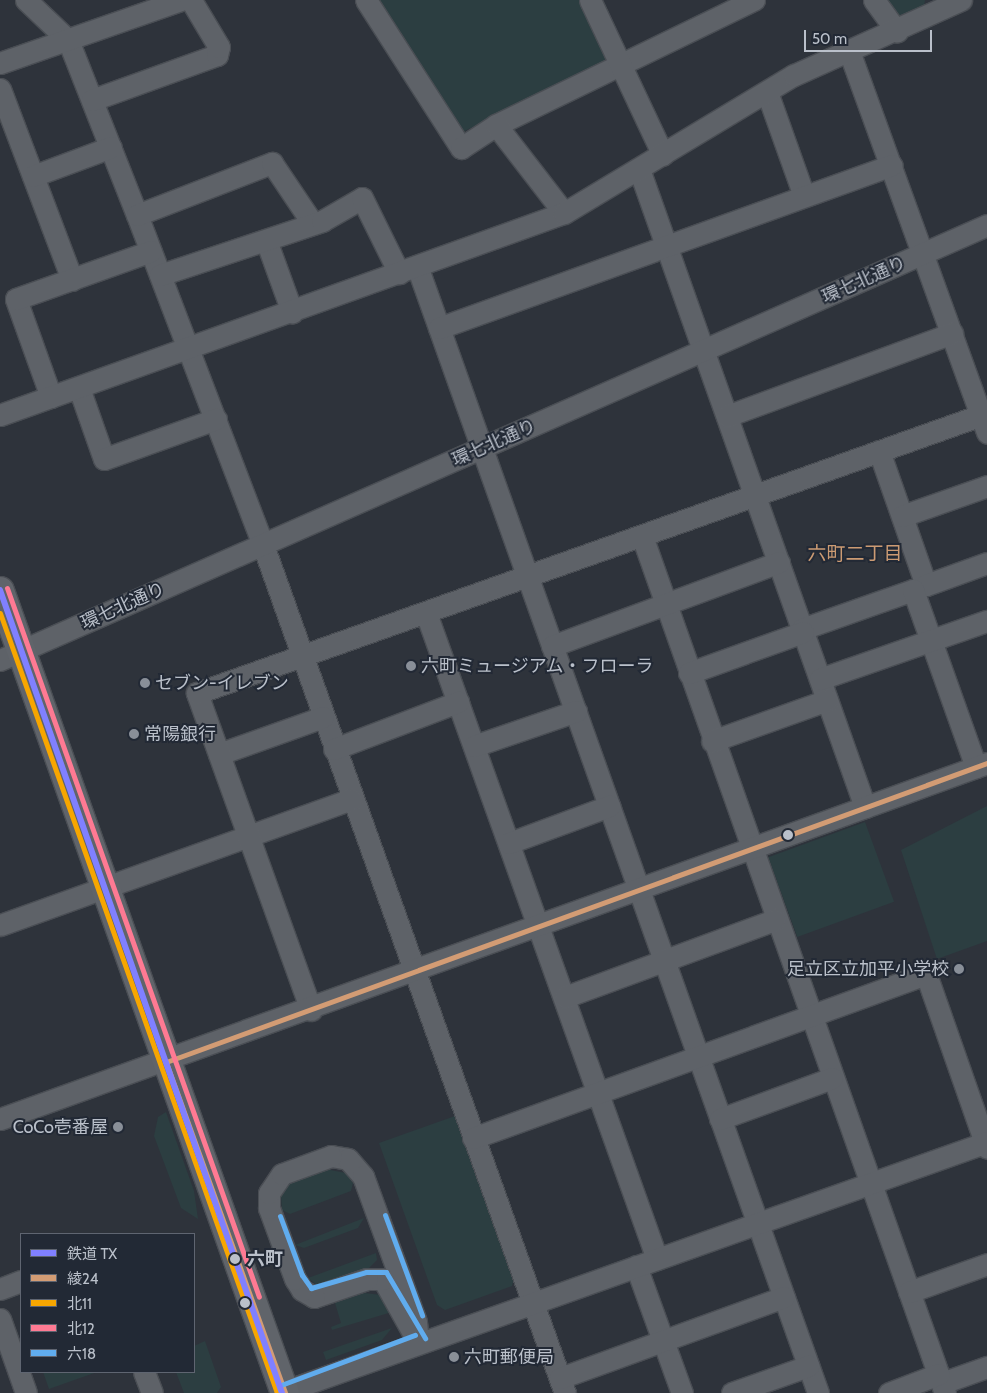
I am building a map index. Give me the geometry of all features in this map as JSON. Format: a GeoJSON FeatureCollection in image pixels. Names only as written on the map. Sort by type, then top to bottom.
{"type":"FeatureCollection","features":[{"type":"Feature","properties":{"kind":"main road"},"geometry":{"type":"LineString","coordinates":[[0,591],[11,655],[104,887],[283,1393]]}},
{"type":"Feature","properties":{"kind":"street"},"geometry":{"type":"LineString","coordinates":[[26,0],[68,40],[111,147],[263,545],[531,1304],[563,1386],[663,1340],[784,1297]]}},
{"type":"Feature","properties":{"kind":"street"},"geometry":{"type":"LineString","coordinates":[[0,63],[181,0]]}},
{"type":"Feature","properties":{"kind":"street"},"geometry":{"type":"LineString","coordinates":[[92,100],[217,55],[219,47],[191,0]]}},
{"type":"Feature","properties":{"kind":"street"},"geometry":{"type":"LineString","coordinates":[[366,0],[461,148],[496,125],[745,2]]}},
{"type":"Feature","properties":{"kind":"street"},"geometry":{"type":"LineString","coordinates":[[590,0],[663,155]]}},
{"type":"Feature","properties":{"kind":"street"},"geometry":{"type":"LineString","coordinates":[[874,0],[897,32]]}},
{"type":"Feature","properties":{"kind":"street"},"geometry":{"type":"LineString","coordinates":[[0,415],[189,350],[564,213],[767,92],[850,51],[897,32],[948,3]]}},
{"type":"Feature","properties":{"kind":"street"},"geometry":{"type":"LineString","coordinates":[[311,1010],[197,693],[427,615],[879,450],[985,420],[850,51]]}},
{"type":"Feature","properties":{"kind":"street"},"geometry":{"type":"LineString","coordinates":[[0,88],[72,280]]}},
{"type":"Feature","properties":{"kind":"street"},"geometry":{"type":"LineString","coordinates":[[767,92],[804,196]]}},
{"type":"Feature","properties":{"kind":"street"},"geometry":{"type":"LineString","coordinates":[[496,125],[564,213]]}},
{"type":"Feature","properties":{"kind":"street"},"geometry":{"type":"LineString","coordinates":[[33,176],[111,147]]}},
{"type":"Feature","properties":{"kind":"street"},"geometry":{"type":"LineString","coordinates":[[137,215],[272,163],[313,224]]}},
{"type":"Feature","properties":{"kind":"street"},"geometry":{"type":"LineString","coordinates":[[439,328],[892,165]]}},
{"type":"Feature","properties":{"kind":"street"},"geometry":{"type":"LineString","coordinates":[[639,169],[865,808]]}},
{"type":"Feature","properties":{"kind":"street"},"geometry":{"type":"LineString","coordinates":[[160,276],[313,224],[362,198],[408,270],[439,328],[818,1393]]}},
{"type":"Feature","properties":{"kind":"street","name":"環七北通り"},"geometry":{"type":"LineString","coordinates":[[11,655],[987,225]]}},
{"type":"Feature","properties":{"kind":"street"},"geometry":{"type":"LineString","coordinates":[[266,240],[292,312]]}},
{"type":"Feature","properties":{"kind":"street"},"geometry":{"type":"LineString","coordinates":[[51,396],[16,299],[151,252]]}},
{"type":"Feature","properties":{"kind":"street"},"geometry":{"type":"LineString","coordinates":[[727,416],[952,334]]}},
{"type":"Feature","properties":{"kind":"street"},"geometry":{"type":"LineString","coordinates":[[79,388],[104,459],[216,419]]}},
{"type":"Feature","properties":{"kind":"street"},"geometry":{"type":"LineString","coordinates":[[0,1119],[311,1010],[982,764],[931,640],[902,516],[879,450]]}},
{"type":"Feature","properties":{"kind":"street"},"geometry":{"type":"LineString","coordinates":[[902,516],[987,486]]}},
{"type":"Feature","properties":{"kind":"street"},"geometry":{"type":"LineString","coordinates":[[642,536],[774,920],[942,1383]]}},
{"type":"Feature","properties":{"kind":"street"},"geometry":{"type":"LineString","coordinates":[[552,646],[779,562]]}},
{"type":"Feature","properties":{"kind":"street"},"geometry":{"type":"LineString","coordinates":[[689,673],[987,563]]}},
{"type":"Feature","properties":{"kind":"street"},"geometry":{"type":"LineString","coordinates":[[427,615],[600,1092],[657,1259]]}},
{"type":"Feature","properties":{"kind":"street"},"geometry":{"type":"LineString","coordinates":[[820,679],[987,621]]}},
{"type":"Feature","properties":{"kind":"street"},"geometry":{"type":"LineString","coordinates":[[712,741],[827,700]]}},
{"type":"Feature","properties":{"kind":"street"},"geometry":{"type":"LineString","coordinates":[[334,749],[458,702]]}},
{"type":"Feature","properties":{"kind":"street"},"geometry":{"type":"LineString","coordinates":[[474,746],[576,711]]}},
{"type":"Feature","properties":{"kind":"street"},"geometry":{"type":"LineString","coordinates":[[219,754],[323,717]]}},
{"type":"Feature","properties":{"kind":"street"},"geometry":{"type":"LineString","coordinates":[[0,925],[351,798]]}},
{"type":"Feature","properties":{"kind":"street"},"geometry":{"type":"LineString","coordinates":[[509,843],[609,806]]}},
{"type":"Feature","properties":{"kind":"street"},"geometry":{"type":"LineString","coordinates":[[565,997],[774,920]]}},
{"type":"Feature","properties":{"kind":"street"},"geometry":{"type":"LineString","coordinates":[[283,1393],[418,1342],[986,1145],[926,974],[473,1138]]}},
{"type":"Feature","properties":{"kind":"street"},"geometry":{"type":"LineString","coordinates":[[720,1119],[832,1078]]}},
{"type":"Feature","properties":{"kind":"street"},"geometry":{"type":"LineString","coordinates":[[331,1156],[348,1159],[360,1170],[416,1322],[418,1342],[383,1279],[367,1279],[314,1297],[302,1290],[269,1208],[269,1193],[276,1178],[331,1156]]}},
{"type":"Feature","properties":{"kind":"street"},"geometry":{"type":"LineString","coordinates":[[909,1292],[987,1264]]}},
{"type":"Feature","properties":{"kind":"street"},"geometry":{"type":"LineString","coordinates":[[636,1266],[682,1393]]}},
{"type":"Feature","properties":{"kind":"street"},"geometry":{"type":"LineString","coordinates":[[0,1289],[20,1281]]}},
{"type":"Feature","properties":{"kind":"street"},"geometry":{"type":"LineString","coordinates":[[0,1320],[26,1393]]}},
{"type":"Feature","properties":{"kind":"street"},"geometry":{"type":"LineString","coordinates":[[732,1393],[808,1366]]}},
{"type":"Feature","properties":{"kind":"street"},"geometry":{"type":"LineString","coordinates":[[889,1393],[942,1383],[987,1367]]}},
{"type":"Feature","properties":{"kind":"street"},"geometry":{"type":"LineString","coordinates":[[144,1373],[152,1393]]}},
{"type":"Feature","properties":{"kind":"shaded area"},"geometry":{"type":"Polygon","coordinates":[[[371,0],[580,0],[607,59],[602,67],[458,134],[371,0]]]}},
{"type":"Feature","properties":{"kind":"shaded area"},"geometry":{"type":"Polygon","coordinates":[[[883,0],[925,0],[924,6],[902,16],[895,15],[883,0]]]}},
{"type":"Feature","properties":{"kind":"shaded area"},"geometry":{"type":"Polygon","coordinates":[[[987,806],[987,941],[937,959],[901,850],[987,806]]]}},
{"type":"Feature","properties":{"kind":"shaded area"},"geometry":{"type":"Polygon","coordinates":[[[865,822],[894,902],[797,937],[768,857],[865,822]]]}},
{"type":"Feature","properties":{"kind":"shaded area"},"geometry":{"type":"Polygon","coordinates":[[[166,1112],[194,1191],[198,1219],[181,1208],[154,1136],[158,1117],[166,1112]]]}},
{"type":"Feature","properties":{"kind":"shaded area"},"geometry":{"type":"Polygon","coordinates":[[[455,1116],[514,1277],[512,1286],[445,1310],[437,1305],[379,1143],[455,1116]]]}},
{"type":"Feature","properties":{"kind":"shaded area"},"geometry":{"type":"Polygon","coordinates":[[[325,1169],[346,1173],[353,1183],[351,1191],[290,1214],[282,1210],[281,1196],[287,1185],[325,1169]]]}},
{"type":"Feature","properties":{"kind":"shaded area"},"geometry":{"type":"Polygon","coordinates":[[[364,1218],[358,1228],[304,1248],[295,1245],[364,1218]]]}},
{"type":"Feature","properties":{"kind":"shaded area"},"geometry":{"type":"Polygon","coordinates":[[[376,1253],[377,1260],[369,1268],[317,1285],[308,1278],[376,1253]]]}},
{"type":"Feature","properties":{"kind":"shaded area"},"geometry":{"type":"Polygon","coordinates":[[[364,1293],[382,1295],[392,1312],[332,1330],[331,1327],[341,1323],[335,1303],[364,1293]]]}},
{"type":"Feature","properties":{"kind":"shaded area"},"geometry":{"type":"Polygon","coordinates":[[[392,1328],[382,1340],[326,1360],[323,1352],[392,1328]]]}},
{"type":"Feature","properties":{"kind":"shaded area"},"geometry":{"type":"Polygon","coordinates":[[[205,1341],[221,1387],[217,1393],[184,1393],[176,1373],[195,1373],[195,1346],[205,1341]]]}},
{"type":"Feature","properties":{"kind":"shaded area"},"geometry":{"type":"Polygon","coordinates":[[[43,1373],[94,1373],[49,1389],[43,1373]]]}},
{"type":"Feature","properties":{"kind":"rail line","name":"TX"},"geometry":{"type":"LineString","coordinates":[[0,590],[282,1393]]}},
{"type":"Feature","properties":{"kind":"transit line","name":"北12"},"geometry":{"type":"LineString","coordinates":[[7,588],[259,1297]]}},
{"type":"Feature","properties":{"kind":"transit line","name":"北11"},"geometry":{"type":"LineString","coordinates":[[0,613],[277,1393]]}},
{"type":"Feature","properties":{"kind":"transit line","name":"綾24"},"geometry":{"type":"LineString","coordinates":[[166,1062],[987,763]]}},
{"type":"Feature","properties":{"kind":"transit line","name":"綾24"},"geometry":{"type":"LineString","coordinates":[[166,1062],[285,1393]]}},
{"type":"Feature","properties":{"kind":"transit line","name":"六18"},"geometry":{"type":"LineString","coordinates":[[385,1215],[422,1315]]}},
{"type":"Feature","properties":{"kind":"transit line","name":"六18"},"geometry":{"type":"LineString","coordinates":[[280,1216],[302,1275],[311,1288],[366,1272],[386,1272],[425,1338]]}},
{"type":"Feature","properties":{"kind":"transit line","name":"六18"},"geometry":{"type":"LineString","coordinates":[[281,1385],[415,1335]]}},
{"type":"Feature","properties":{"kind":"place","name":"六町ミュージアム・フローラ"},"geometry":{"type":"Point","coordinates":[411,666]}},
{"type":"Feature","properties":{"kind":"place","name":"セブン-イレブン"},"geometry":{"type":"Point","coordinates":[145,683]}},
{"type":"Feature","properties":{"kind":"place","name":"常陽銀行"},"geometry":{"type":"Point","coordinates":[134,734]}},
{"type":"Feature","properties":{"kind":"place","name":"足立区立加平小学校"},"geometry":{"type":"Point","coordinates":[959,969]}},
{"type":"Feature","properties":{"kind":"place","name":"CoCo壱番屋"},"geometry":{"type":"Point","coordinates":[118,1127]}},
{"type":"Feature","properties":{"kind":"place","name":"六町"},"geometry":{"type":"Point","coordinates":[235,1259]}},
{"type":"Feature","properties":{"kind":"place","name":"六町郵便局"},"geometry":{"type":"Point","coordinates":[454,1357]}},
{"type":"Feature","properties":{"kind":"district","name":"六町二丁目"},"geometry":{"type":"Point","coordinates":[855,554]}}]}
